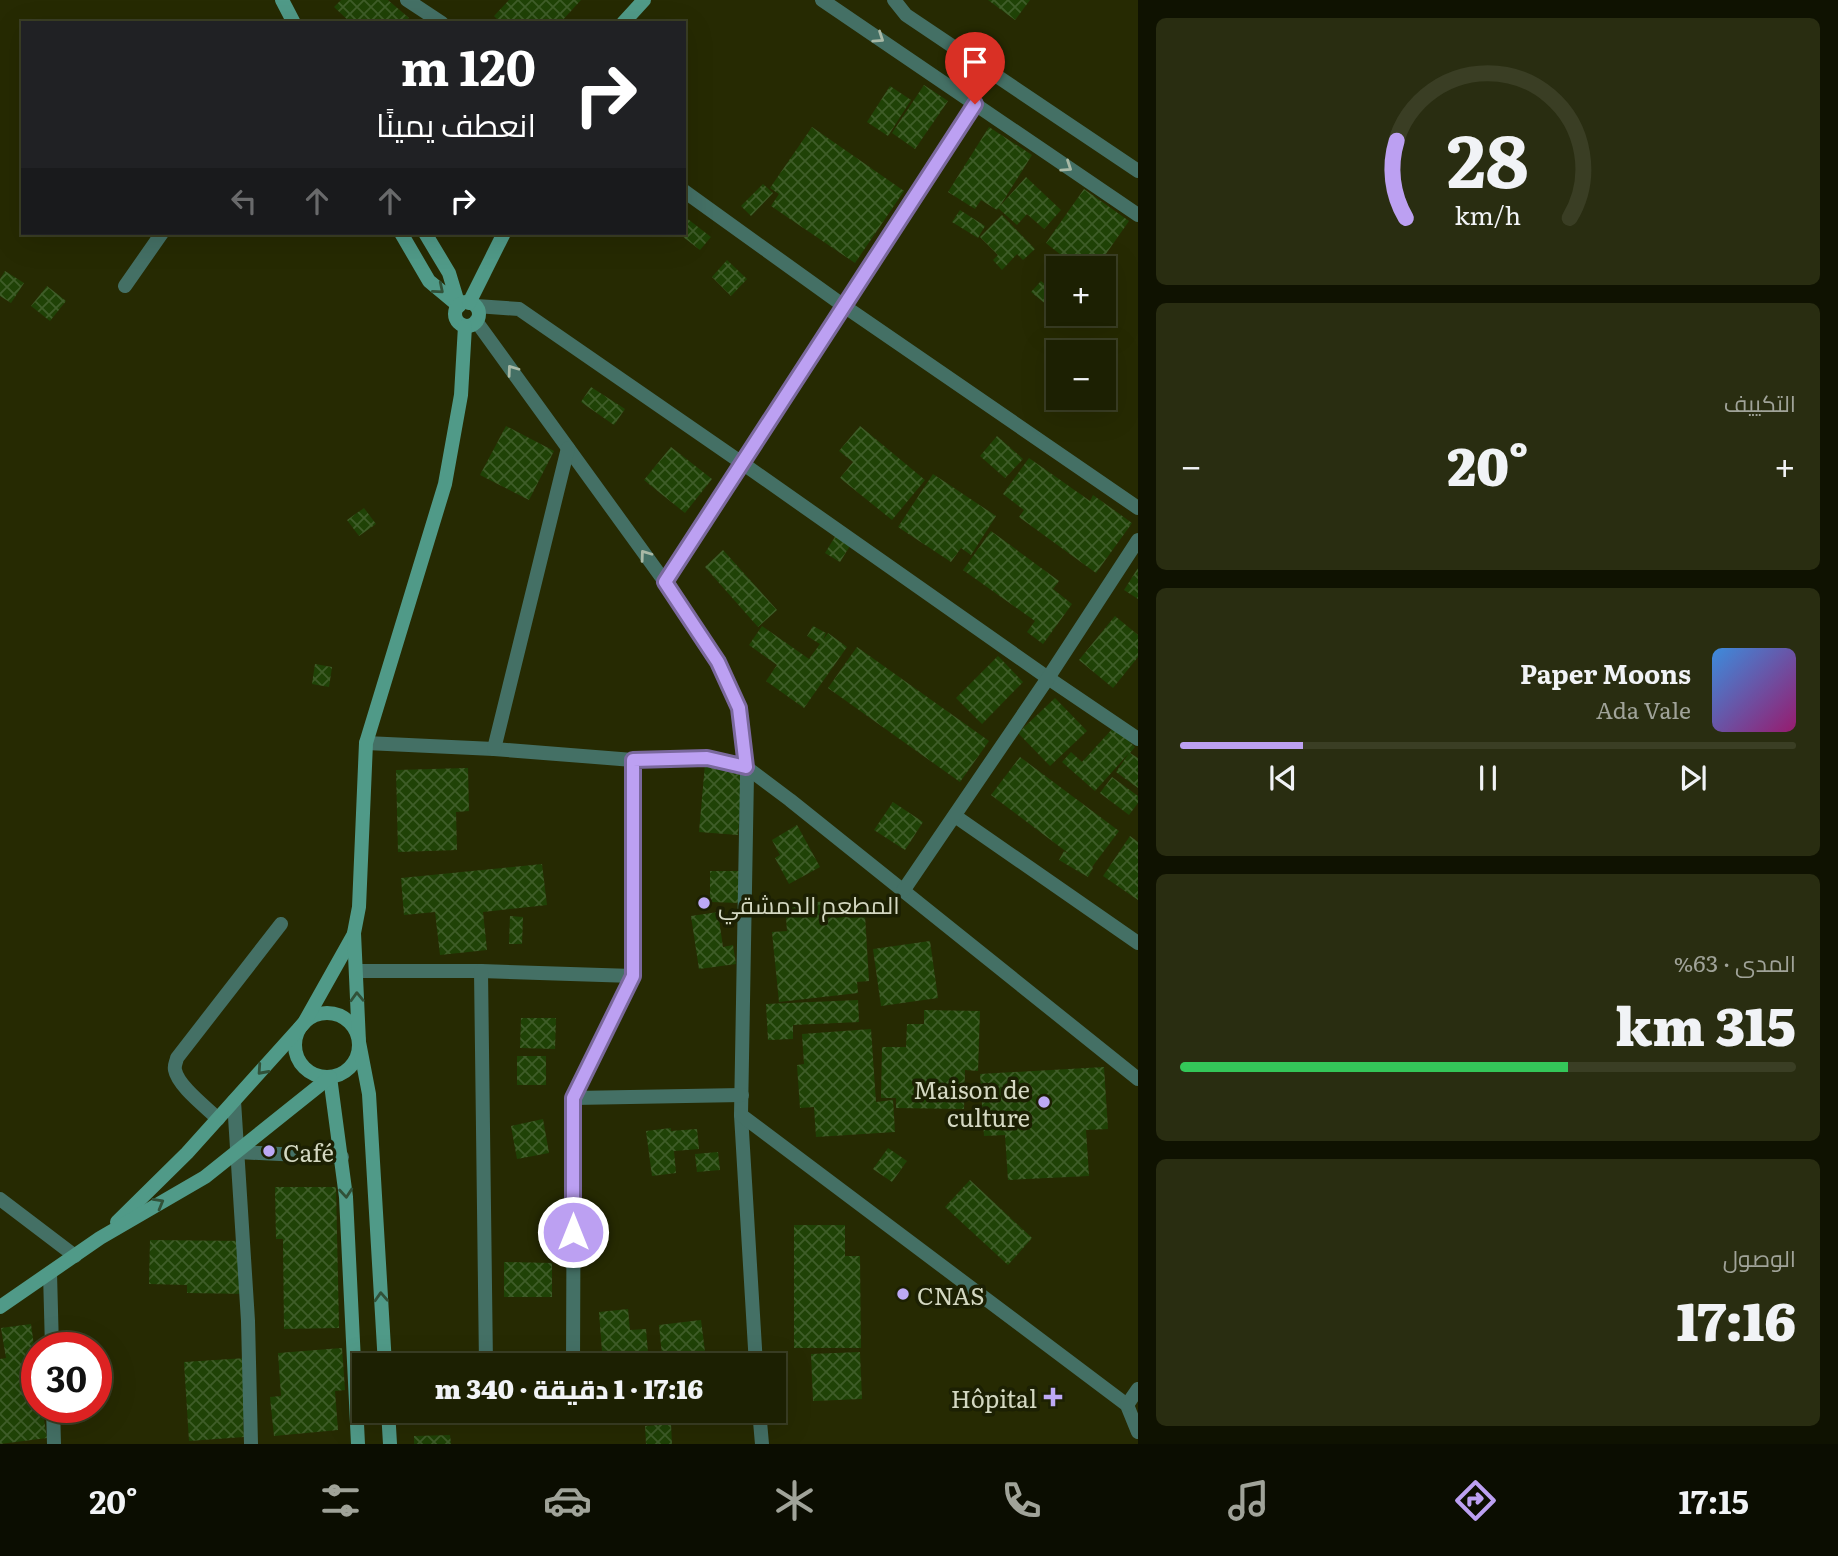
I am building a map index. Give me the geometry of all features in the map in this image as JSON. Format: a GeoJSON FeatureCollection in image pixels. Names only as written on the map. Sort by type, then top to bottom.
{"type":"FeatureCollection","features":[{"type":"Feature","properties":{"kind":"street"},"geometry":{"type":"LineString","coordinates":[[282,0],[293,21]]}},
{"type":"Feature","properties":{"kind":"street"},"geometry":{"type":"LineString","coordinates":[[407,0],[439,21]]}},
{"type":"Feature","properties":{"kind":"street"},"geometry":{"type":"LineString","coordinates":[[625,21],[644,0]]}},
{"type":"Feature","properties":{"kind":"street"},"geometry":{"type":"LineString","coordinates":[[822,0],[1138,215]]}},
{"type":"Feature","properties":{"kind":"street"},"geometry":{"type":"LineString","coordinates":[[894,0],[906,15],[1138,171]]}},
{"type":"Feature","properties":{"kind":"street"},"geometry":{"type":"LineString","coordinates":[[665,582],[975,104]]}},
{"type":"Feature","properties":{"kind":"street"},"geometry":{"type":"LineString","coordinates":[[686,192],[844,306],[1138,508]]}},
{"type":"Feature","properties":{"kind":"street"},"geometry":{"type":"LineString","coordinates":[[125,286],[161,235]]}},
{"type":"Feature","properties":{"kind":"street"},"geometry":{"type":"LineString","coordinates":[[402,235],[429,281],[469,312],[519,309],[1138,739]]}},
{"type":"Feature","properties":{"kind":"street"},"geometry":{"type":"LineString","coordinates":[[426,235],[469,312],[665,582],[718,662],[739,708],[746,767],[741,1115],[755,1353]]}},
{"type":"Feature","properties":{"kind":"street"},"geometry":{"type":"LineString","coordinates":[[0,1307],[100,1238],[205,1177],[330,1077],[348,1069],[355,1062],[359,1042],[354,933],[359,907],[366,743],[446,484],[461,395],[469,312],[503,235]]}},
{"type":"Feature","properties":{"kind":"street"},"geometry":{"type":"LineString","coordinates":[[494,750],[568,448]]}},
{"type":"Feature","properties":{"kind":"street"},"geometry":{"type":"LineString","coordinates":[[903,891],[1138,540]]}},
{"type":"Feature","properties":{"kind":"street"},"geometry":{"type":"LineString","coordinates":[[366,743],[633,760],[707,758],[746,767],[1138,1079]]}},
{"type":"Feature","properties":{"kind":"street"},"geometry":{"type":"LineString","coordinates":[[573,1353],[573,1098],[633,976],[633,760]]}},
{"type":"Feature","properties":{"kind":"street"},"geometry":{"type":"LineString","coordinates":[[955,816],[1138,943]]}},
{"type":"Feature","properties":{"kind":"street"},"geometry":{"type":"LineString","coordinates":[[218,1119],[182,1084],[175,1072],[177,1058],[281,924]]}},
{"type":"Feature","properties":{"kind":"street"},"geometry":{"type":"LineString","coordinates":[[330,1077],[319,1076],[301,1063],[295,1042],[298,1032],[354,933]]}},
{"type":"Feature","properties":{"kind":"street"},"geometry":{"type":"LineString","coordinates":[[356,971],[481,971],[633,976]]}},
{"type":"Feature","properties":{"kind":"street"},"geometry":{"type":"LineString","coordinates":[[481,971],[486,1353]]}},
{"type":"Feature","properties":{"kind":"street"},"geometry":{"type":"LineString","coordinates":[[100,1238],[187,1153],[304,1023],[313,1016],[334,1013],[343,1017],[357,1032],[369,1094],[384,1353]]}},
{"type":"Feature","properties":{"kind":"street"},"geometry":{"type":"LineString","coordinates":[[330,1077],[346,1197],[358,1444]]}},
{"type":"Feature","properties":{"kind":"street"},"geometry":{"type":"LineString","coordinates":[[573,1098],[741,1095]]}},
{"type":"Feature","properties":{"kind":"street"},"geometry":{"type":"LineString","coordinates":[[234,1101],[248,1321],[251,1444]]}},
{"type":"Feature","properties":{"kind":"street"},"geometry":{"type":"LineString","coordinates":[[741,1115],[1127,1405],[1138,1432]]}},
{"type":"Feature","properties":{"kind":"street"},"geometry":{"type":"LineString","coordinates":[[237,1152],[342,1157]]}},
{"type":"Feature","properties":{"kind":"street"},"geometry":{"type":"LineString","coordinates":[[0,1199],[75,1255]]}},
{"type":"Feature","properties":{"kind":"street"},"geometry":{"type":"LineString","coordinates":[[50,1273],[52,1332]]}},
{"type":"Feature","properties":{"kind":"street"},"geometry":{"type":"LineString","coordinates":[[1127,1405],[1138,1389]]}},
{"type":"Feature","properties":{"kind":"street"},"geometry":{"type":"LineString","coordinates":[[53,1423],[54,1444]]}},
{"type":"Feature","properties":{"kind":"street"},"geometry":{"type":"LineString","coordinates":[[389,1423],[390,1444]]}},
{"type":"Feature","properties":{"kind":"street"},"geometry":{"type":"LineString","coordinates":[[760,1423],[762,1444]]}},
{"type":"Feature","properties":{"kind":"building"},"geometry":{"type":"Polygon","coordinates":[[[341,0],[388,0],[409,18],[406,21],[349,21],[334,7],[341,0]]]}},
{"type":"Feature","properties":{"kind":"building"},"geometry":{"type":"Polygon","coordinates":[[[509,0],[581,0],[562,21],[499,21],[494,16],[509,0]]]}},
{"type":"Feature","properties":{"kind":"building"},"geometry":{"type":"Polygon","coordinates":[[[988,0],[1030,0],[1015,20],[988,0]]]}},
{"type":"Feature","properties":{"kind":"building"},"geometry":{"type":"Polygon","coordinates":[[[924,85],[948,101],[915,149],[892,133],[924,85]]]}},
{"type":"Feature","properties":{"kind":"building"},"geometry":{"type":"Polygon","coordinates":[[[890,86],[911,100],[888,136],[867,122],[890,86]]]}},
{"type":"Feature","properties":{"kind":"building"},"geometry":{"type":"Polygon","coordinates":[[[812,127],[904,191],[855,263],[771,206],[779,194],[770,188],[812,127]]]}},
{"type":"Feature","properties":{"kind":"building"},"geometry":{"type":"Polygon","coordinates":[[[989,127],[1032,155],[1000,206],[1026,177],[1061,210],[1044,229],[1027,214],[1017,225],[998,208],[997,210],[981,200],[975,209],[948,192],[989,127]]]}},
{"type":"Feature","properties":{"kind":"building"},"geometry":{"type":"Polygon","coordinates":[[[763,184],[773,193],[751,216],[741,206],[763,184]]]}},
{"type":"Feature","properties":{"kind":"building"},"geometry":{"type":"Polygon","coordinates":[[[1084,189],[1129,221],[1104,256],[1060,256],[1046,243],[1084,189]]]}},
{"type":"Feature","properties":{"kind":"building"},"geometry":{"type":"Polygon","coordinates":[[[960,210],[985,226],[978,238],[952,222],[960,210]]]}},
{"type":"Feature","properties":{"kind":"building"},"geometry":{"type":"Polygon","coordinates":[[[1002,215],[1035,249],[1023,260],[1017,254],[1002,270],[993,260],[998,255],[980,237],[1002,215]]]}},
{"type":"Feature","properties":{"kind":"building"},"geometry":{"type":"Polygon","coordinates":[[[686,218],[711,237],[700,250],[681,235],[686,235],[686,218]]]}},
{"type":"Feature","properties":{"kind":"building"},"geometry":{"type":"Polygon","coordinates":[[[727,260],[747,279],[731,296],[712,277],[727,260]]]}},
{"type":"Feature","properties":{"kind":"building"},"geometry":{"type":"Polygon","coordinates":[[[5,271],[24,283],[11,303],[0,296],[0,279],[5,271]]]}},
{"type":"Feature","properties":{"kind":"building"},"geometry":{"type":"Polygon","coordinates":[[[1041,281],[1046,285],[1046,304],[1031,292],[1041,281]]]}},
{"type":"Feature","properties":{"kind":"building"},"geometry":{"type":"Polygon","coordinates":[[[47,286],[66,301],[50,321],[31,306],[47,286]]]}},
{"type":"Feature","properties":{"kind":"building"},"geometry":{"type":"Polygon","coordinates":[[[591,387],[625,409],[614,425],[581,402],[591,387]]]}},
{"type":"Feature","properties":{"kind":"building"},"geometry":{"type":"Polygon","coordinates":[[[506,426],[554,451],[529,500],[480,475],[506,426]]]}},
{"type":"Feature","properties":{"kind":"building"},"geometry":{"type":"Polygon","coordinates":[[[860,426],[925,480],[892,520],[840,478],[853,462],[839,451],[860,426]]]}},
{"type":"Feature","properties":{"kind":"building"},"geometry":{"type":"Polygon","coordinates":[[[997,436],[1023,459],[1005,478],[980,456],[997,436]]]}},
{"type":"Feature","properties":{"kind":"building"},"geometry":{"type":"Polygon","coordinates":[[[671,447],[712,479],[685,513],[644,480],[671,447]]]}},
{"type":"Feature","properties":{"kind":"building"},"geometry":{"type":"Polygon","coordinates":[[[1029,458],[1090,501],[1093,495],[1132,523],[1096,573],[1019,517],[1024,510],[1003,494],[1029,458]]]}},
{"type":"Feature","properties":{"kind":"building"},"geometry":{"type":"Polygon","coordinates":[[[933,474],[996,516],[971,555],[961,548],[951,562],[898,527],[933,474]]]}},
{"type":"Feature","properties":{"kind":"building"},"geometry":{"type":"Polygon","coordinates":[[[364,508],[376,524],[359,536],[347,520],[364,508]]]}},
{"type":"Feature","properties":{"kind":"building"},"geometry":{"type":"Polygon","coordinates":[[[991,531],[1059,581],[1053,589],[1072,604],[1043,644],[1027,632],[1035,621],[963,570],[991,531]]]}},
{"type":"Feature","properties":{"kind":"building"},"geometry":{"type":"Polygon","coordinates":[[[838,532],[853,541],[840,562],[825,553],[838,532]]]}},
{"type":"Feature","properties":{"kind":"building"},"geometry":{"type":"Polygon","coordinates":[[[723,550],[777,610],[758,627],[705,567],[723,550]]]}},
{"type":"Feature","properties":{"kind":"building"},"geometry":{"type":"Polygon","coordinates":[[[1138,568],[1138,599],[1124,590],[1138,568]]]}},
{"type":"Feature","properties":{"kind":"building"},"geometry":{"type":"Polygon","coordinates":[[[1115,616],[1138,635],[1138,657],[1113,688],[1079,660],[1115,616]]]}},
{"type":"Feature","properties":{"kind":"building"},"geometry":{"type":"Polygon","coordinates":[[[762,626],[809,659],[820,644],[807,636],[813,626],[826,633],[823,640],[828,633],[847,647],[804,708],[766,681],[777,665],[749,645],[762,626]]]}},
{"type":"Feature","properties":{"kind":"building"},"geometry":{"type":"Polygon","coordinates":[[[857,647],[989,741],[960,782],[828,688],[857,647]]]}},
{"type":"Feature","properties":{"kind":"building"},"geometry":{"type":"Polygon","coordinates":[[[998,656],[1023,682],[982,724],[956,698],[998,656]]]}},
{"type":"Feature","properties":{"kind":"building"},"geometry":{"type":"Polygon","coordinates":[[[315,664],[332,667],[329,687],[312,684],[315,664]]]}},
{"type":"Feature","properties":{"kind":"building"},"geometry":{"type":"Polygon","coordinates":[[[1055,698],[1087,731],[1050,766],[1018,733],[1055,698]]]}},
{"type":"Feature","properties":{"kind":"building"},"geometry":{"type":"Polygon","coordinates":[[[1114,727],[1135,747],[1130,753],[1138,758],[1138,788],[1116,772],[1129,753],[1095,791],[1062,762],[1071,752],[1082,762],[1114,727]]]}},
{"type":"Feature","properties":{"kind":"building"},"geometry":{"type":"Polygon","coordinates":[[[1020,757],[1119,831],[1092,867],[1088,877],[1059,860],[1064,851],[1072,856],[991,795],[1020,757]]]}},
{"type":"Feature","properties":{"kind":"building"},"geometry":{"type":"Polygon","coordinates":[[[705,764],[743,768],[738,835],[699,832],[705,764]]]}},
{"type":"Feature","properties":{"kind":"building"},"geometry":{"type":"Polygon","coordinates":[[[468,768],[469,811],[456,812],[457,850],[398,852],[396,770],[468,768]]]}},
{"type":"Feature","properties":{"kind":"building"},"geometry":{"type":"Polygon","coordinates":[[[1112,777],[1138,796],[1138,803],[1129,815],[1100,793],[1112,777]]]}},
{"type":"Feature","properties":{"kind":"building"},"geometry":{"type":"Polygon","coordinates":[[[893,802],[923,822],[905,850],[874,830],[893,802]]]}},
{"type":"Feature","properties":{"kind":"building"},"geometry":{"type":"Polygon","coordinates":[[[797,825],[820,867],[789,884],[775,858],[780,855],[772,840],[797,825]]]}},
{"type":"Feature","properties":{"kind":"building"},"geometry":{"type":"Polygon","coordinates":[[[1130,836],[1138,842],[1138,900],[1103,876],[1130,836]]]}},
{"type":"Feature","properties":{"kind":"building"},"geometry":{"type":"Polygon","coordinates":[[[542,864],[547,905],[483,912],[487,950],[440,955],[435,912],[404,915],[401,878],[542,864]]]}},
{"type":"Feature","properties":{"kind":"building"},"geometry":{"type":"Polygon","coordinates":[[[710,871],[741,871],[740,903],[710,902],[710,871]]]}},
{"type":"Feature","properties":{"kind":"building"},"geometry":{"type":"Polygon","coordinates":[[[864,899],[869,981],[857,982],[858,993],[779,1002],[772,932],[787,931],[785,904],[864,899]]]}},
{"type":"Feature","properties":{"kind":"building"},"geometry":{"type":"Polygon","coordinates":[[[718,912],[723,947],[733,945],[736,964],[699,969],[691,916],[718,912]]]}},
{"type":"Feature","properties":{"kind":"building"},"geometry":{"type":"Polygon","coordinates":[[[510,916],[523,917],[522,944],[509,944],[510,916]]]}},
{"type":"Feature","properties":{"kind":"building"},"geometry":{"type":"Polygon","coordinates":[[[930,941],[938,998],[881,1006],[873,949],[930,941]]]}},
{"type":"Feature","properties":{"kind":"building"},"geometry":{"type":"Polygon","coordinates":[[[858,1000],[859,1022],[793,1025],[793,1039],[768,1040],[766,1004],[858,1000]]]}},
{"type":"Feature","properties":{"kind":"building"},"geometry":{"type":"Polygon","coordinates":[[[924,1010],[980,1011],[978,1071],[965,1070],[964,1109],[896,1108],[896,1098],[881,1098],[882,1047],[906,1047],[907,1024],[924,1024],[924,1010]]]}},
{"type":"Feature","properties":{"kind":"building"},"geometry":{"type":"Polygon","coordinates":[[[521,1018],[556,1018],[555,1049],[520,1048],[521,1018]]]}},
{"type":"Feature","properties":{"kind":"building"},"geometry":{"type":"Polygon","coordinates":[[[871,1029],[876,1102],[893,1100],[895,1132],[816,1137],[814,1107],[800,1108],[797,1065],[804,1064],[802,1034],[871,1029]]]}},
{"type":"Feature","properties":{"kind":"building"},"geometry":{"type":"Polygon","coordinates":[[[517,1056],[546,1056],[546,1085],[517,1085],[517,1056]]]}},
{"type":"Feature","properties":{"kind":"building","name":"Maison de culture"},"geometry":{"type":"Polygon","coordinates":[[[1104,1067],[1108,1129],[1086,1130],[1089,1176],[1008,1180],[1005,1135],[984,1136],[980,1074],[1104,1067]]]}},
{"type":"Feature","properties":{"kind":"building"},"geometry":{"type":"Polygon","coordinates":[[[543,1119],[549,1153],[517,1159],[511,1126],[543,1119]]]}},
{"type":"Feature","properties":{"kind":"building"},"geometry":{"type":"Polygon","coordinates":[[[671,1128],[671,1131],[697,1129],[699,1149],[674,1151],[676,1173],[652,1176],[646,1131],[671,1128]]]}},
{"type":"Feature","properties":{"kind":"building"},"geometry":{"type":"Polygon","coordinates":[[[888,1148],[907,1161],[892,1182],[873,1169],[888,1148]]]}},
{"type":"Feature","properties":{"kind":"building"},"geometry":{"type":"Polygon","coordinates":[[[718,1152],[720,1170],[697,1172],[695,1154],[718,1152]]]}},
{"type":"Feature","properties":{"kind":"building"},"geometry":{"type":"Polygon","coordinates":[[[970,1180],[1032,1238],[1008,1265],[945,1207],[970,1180]]]}},
{"type":"Feature","properties":{"kind":"building"},"geometry":{"type":"Polygon","coordinates":[[[275,1187],[336,1187],[339,1328],[284,1329],[283,1239],[276,1239],[275,1187]]]}},
{"type":"Feature","properties":{"kind":"building"},"geometry":{"type":"Polygon","coordinates":[[[794,1225],[845,1225],[845,1256],[860,1256],[861,1348],[794,1348],[794,1225]]]}},
{"type":"Feature","properties":{"kind":"building"},"geometry":{"type":"Polygon","coordinates":[[[150,1240],[250,1241],[249,1294],[187,1293],[187,1285],[149,1284],[150,1240]]]}},
{"type":"Feature","properties":{"kind":"building"},"geometry":{"type":"Polygon","coordinates":[[[504,1262],[552,1263],[552,1297],[504,1297],[504,1262]]]}},
{"type":"Feature","properties":{"kind":"building"},"geometry":{"type":"Polygon","coordinates":[[[628,1309],[630,1330],[646,1329],[648,1353],[602,1353],[599,1312],[628,1309]]]}},
{"type":"Feature","properties":{"kind":"building"},"geometry":{"type":"Polygon","coordinates":[[[701,1320],[705,1353],[662,1353],[659,1325],[701,1320]]]}},
{"type":"Feature","properties":{"kind":"building"},"geometry":{"type":"Polygon","coordinates":[[[31,1324],[32,1332],[21,1332],[21,1423],[45,1423],[47,1438],[0,1444],[0,1359],[6,1358],[1,1328],[31,1324]]]}},
{"type":"Feature","properties":{"kind":"building"},"geometry":{"type":"Polygon","coordinates":[[[342,1348],[345,1390],[335,1391],[338,1430],[274,1436],[270,1397],[281,1396],[278,1353],[342,1348]]]}},
{"type":"Feature","properties":{"kind":"building"},"geometry":{"type":"Polygon","coordinates":[[[860,1352],[862,1399],[813,1401],[811,1354],[860,1352]]]}},
{"type":"Feature","properties":{"kind":"building"},"geometry":{"type":"Polygon","coordinates":[[[246,1358],[251,1418],[243,1419],[244,1437],[189,1441],[184,1362],[246,1358]]]}},
{"type":"Feature","properties":{"kind":"building"},"geometry":{"type":"Polygon","coordinates":[[[671,1424],[672,1444],[646,1444],[645,1426],[671,1424]]]}},
{"type":"Feature","properties":{"kind":"building"},"geometry":{"type":"Polygon","coordinates":[[[450,1435],[451,1444],[414,1444],[414,1436],[450,1435]]]}},
{"type":"Feature","properties":{"kind":"place","name":"المطعم الدمشقي"},"geometry":{"type":"Point","coordinates":[704,903]}},
{"type":"Feature","properties":{"kind":"place","name":"Maison de culture"},"geometry":{"type":"Point","coordinates":[1044,1102]}},
{"type":"Feature","properties":{"kind":"place","name":"Café"},"geometry":{"type":"Point","coordinates":[269,1151]}},
{"type":"Feature","properties":{"kind":"place","name":"CNAS"},"geometry":{"type":"Point","coordinates":[903,1294]}},
{"type":"Feature","properties":{"kind":"place","name":"Hôpital"},"geometry":{"type":"Point","coordinates":[1053,1397]}},
{"type":"Feature","properties":{"kind":"route"},"geometry":{"type":"LineString","coordinates":[[573,1232],[573,1098],[633,976],[633,760],[707,758],[746,767],[739,708],[718,662],[665,582],[975,104]]}}]}
